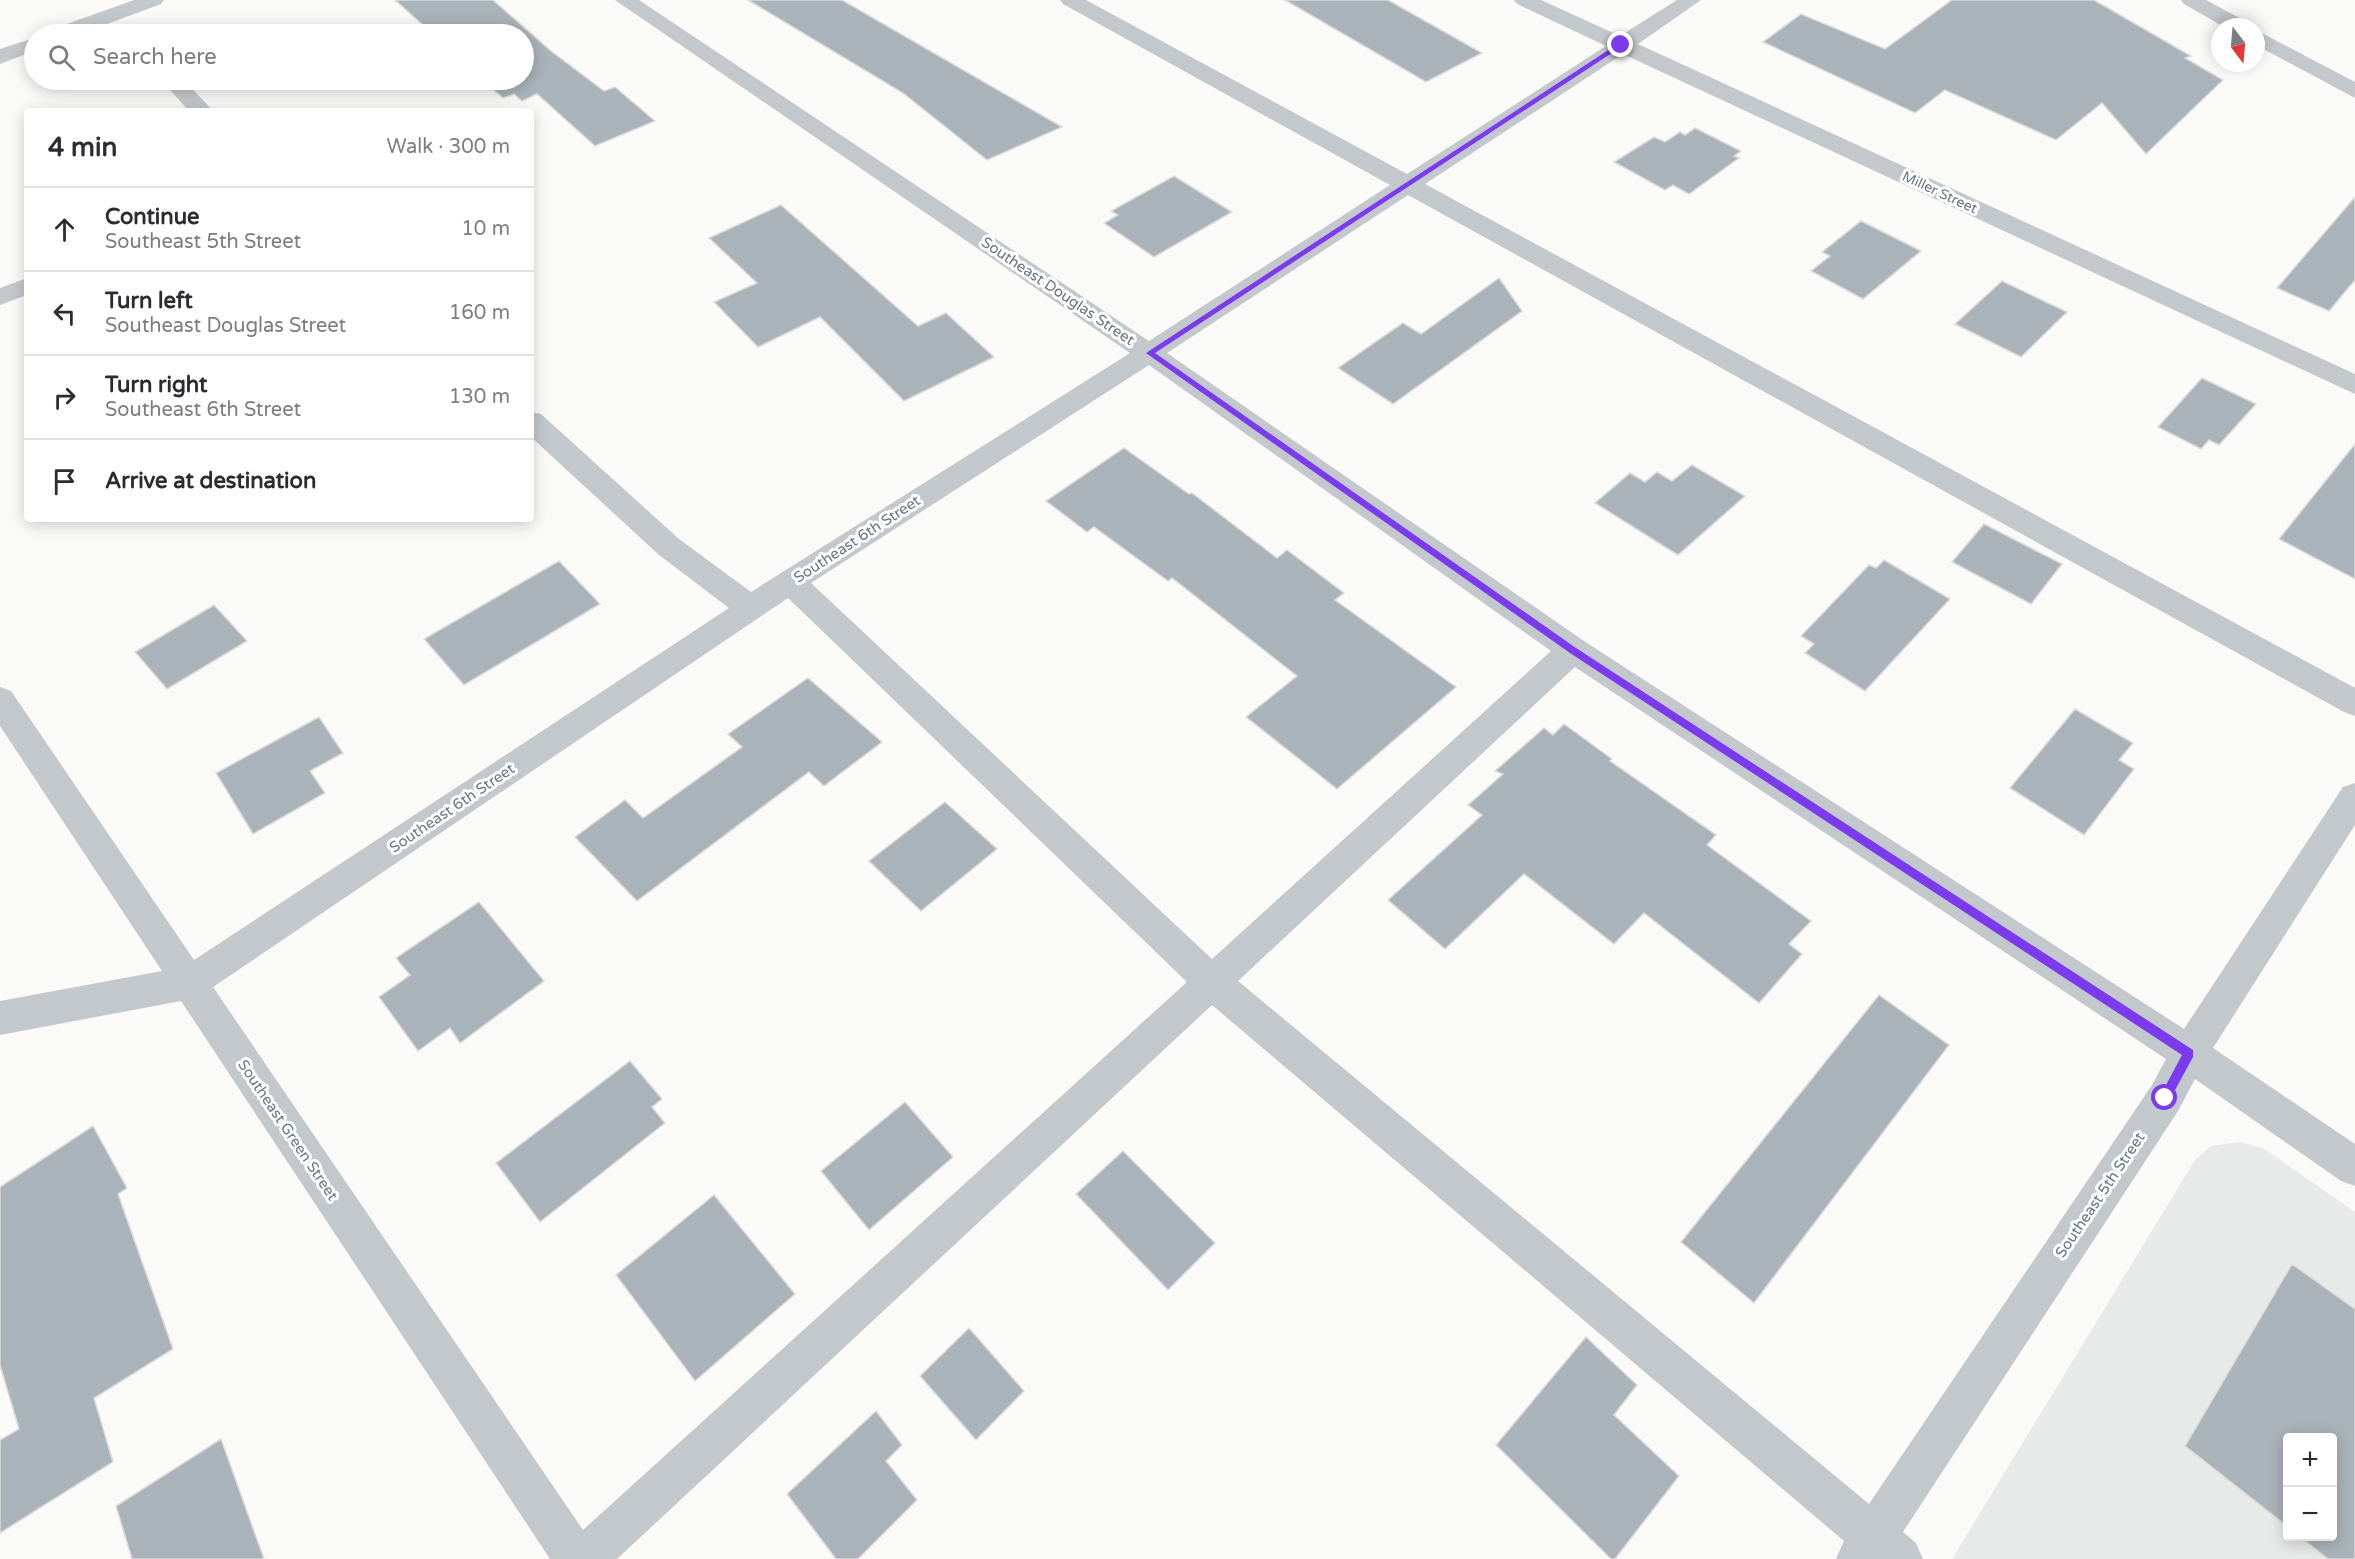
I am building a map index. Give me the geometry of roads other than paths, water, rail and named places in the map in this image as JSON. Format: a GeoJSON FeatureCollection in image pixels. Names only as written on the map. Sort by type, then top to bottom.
{"type":"FeatureCollection","features":[{"type":"Feature","properties":{"kind":"street"},"geometry":{"type":"LineString","coordinates":[[89,24],[154,0]]}},
{"type":"Feature","properties":{"kind":"street","name":"Southeast Douglas Street"},"geometry":{"type":"LineString","coordinates":[[625,0],[1149,353],[1573,650],[2189,1053],[2355,1167]]}},
{"type":"Feature","properties":{"kind":"street"},"geometry":{"type":"LineString","coordinates":[[1070,0],[2355,703]]}},
{"type":"Feature","properties":{"kind":"street","name":"Miller Street"},"geometry":{"type":"LineString","coordinates":[[1524,0],[2355,385]]}},
{"type":"Feature","properties":{"kind":"street","name":"Southeast 6th Street"},"geometry":{"type":"LineString","coordinates":[[0,1018],[189,982],[790,582],[1149,353],[1691,0]]}},
{"type":"Feature","properties":{"kind":"street"},"geometry":{"type":"LineString","coordinates":[[2191,0],[2223,18]]}},
{"type":"Feature","properties":{"kind":"street"},"geometry":{"type":"LineString","coordinates":[[111,16],[119,24]]}},
{"type":"Feature","properties":{"kind":"street"},"geometry":{"type":"LineString","coordinates":[[2265,41],[2355,91]]}},
{"type":"Feature","properties":{"kind":"street"},"geometry":{"type":"LineString","coordinates":[[0,57],[24,48]]}},
{"type":"Feature","properties":{"kind":"street"},"geometry":{"type":"LineString","coordinates":[[182,90],[199,108]]}},
{"type":"Feature","properties":{"kind":"street"},"geometry":{"type":"LineString","coordinates":[[0,297],[24,287]]}},
{"type":"Feature","properties":{"kind":"street"},"geometry":{"type":"LineString","coordinates":[[534,424],[669,547],[752,609]]}},
{"type":"Feature","properties":{"kind":"street"},"geometry":{"type":"LineString","coordinates":[[790,582],[1212,982],[1878,1551]]}},
{"type":"Feature","properties":{"kind":"street"},"geometry":{"type":"LineString","coordinates":[[584,1559],[1573,650]]}},
{"type":"Feature","properties":{"kind":"street","name":"Southeast Green Street"},"geometry":{"type":"LineString","coordinates":[[0,700],[576,1559]]}},
{"type":"Feature","properties":{"kind":"street","name":"Southeast 5th Street"},"geometry":{"type":"LineString","coordinates":[[1878,1551],[2165,1098],[2189,1053],[2355,797]]}}]}
